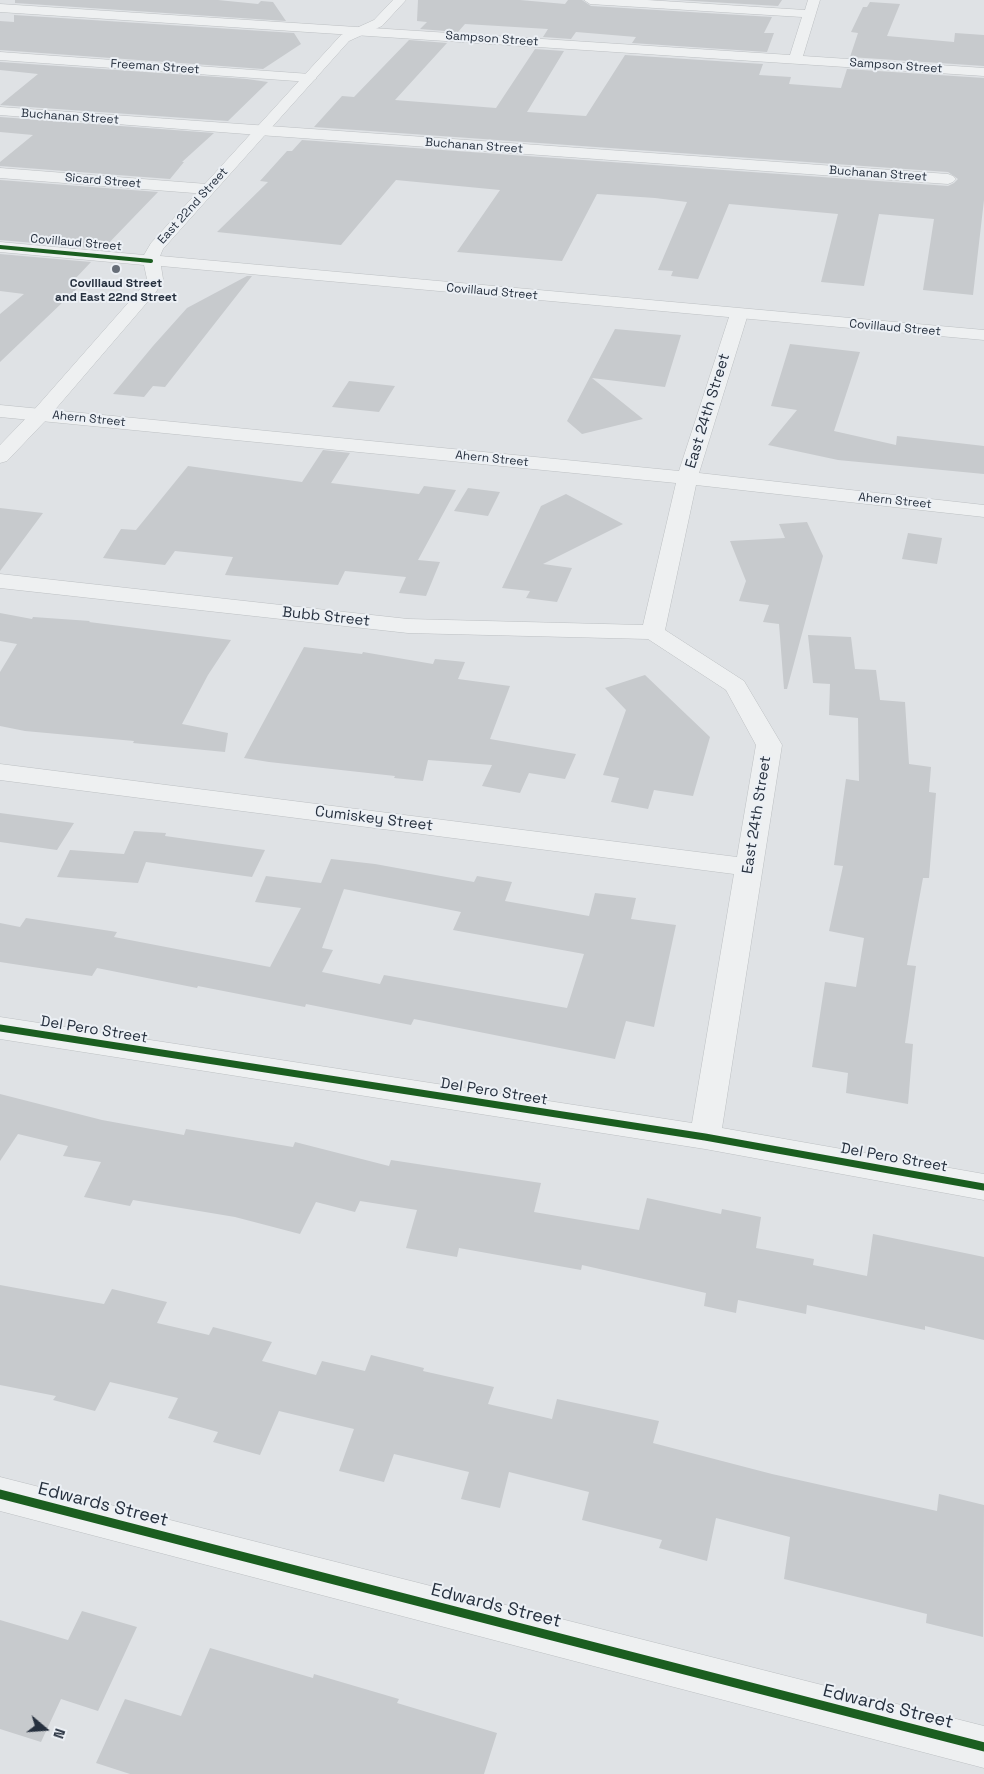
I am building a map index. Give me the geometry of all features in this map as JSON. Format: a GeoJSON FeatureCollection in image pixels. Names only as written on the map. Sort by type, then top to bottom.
{"type":"FeatureCollection","features":[{"type":"Feature","properties":{"kind":"street","name":"East 22nd Street"},"geometry":{"type":"LineString","coordinates":[[0,457],[40,415],[150,288],[154,279],[151,261],[152,254],[157,246],[345,38],[378,23],[400,0]]}},
{"type":"Feature","properties":{"kind":"street"},"geometry":{"type":"LineString","coordinates":[[590,0],[810,14]]}},
{"type":"Feature","properties":{"kind":"street"},"geometry":{"type":"LineString","coordinates":[[795,60],[814,0]]}},
{"type":"Feature","properties":{"kind":"street","name":"Sampson Street"},"geometry":{"type":"LineString","coordinates":[[0,8],[362,30],[984,72]]}},
{"type":"Feature","properties":{"kind":"street","name":"Freeman Street"},"geometry":{"type":"LineString","coordinates":[[0,56],[310,78]]}},
{"type":"Feature","properties":{"kind":"street","name":"Buchanan Street"},"geometry":{"type":"LineString","coordinates":[[0,111],[948,179]]}},
{"type":"Feature","properties":{"kind":"street","name":"Sicard Street"},"geometry":{"type":"LineString","coordinates":[[0,173],[207,189]]}},
{"type":"Feature","properties":{"kind":"street","name":"Covillaud Street"},"geometry":{"type":"LineString","coordinates":[[0,248],[984,335]]}},
{"type":"Feature","properties":{"kind":"street","name":"East 24th Street"},"geometry":{"type":"LineString","coordinates":[[705,1137],[769,745],[736,686],[653,632],[687,478],[738,314]]}},
{"type":"Feature","properties":{"kind":"street","name":"Ahern Street"},"geometry":{"type":"LineString","coordinates":[[0,411],[687,478],[984,511]]}},
{"type":"Feature","properties":{"kind":"street","name":"Bubb Street"},"geometry":{"type":"LineString","coordinates":[[0,582],[408,626],[653,632]]}},
{"type":"Feature","properties":{"kind":"street","name":"Cumiskey Street"},"geometry":{"type":"LineString","coordinates":[[0,772],[748,867]]}},
{"type":"Feature","properties":{"kind":"street","name":"Del Pero Street"},"geometry":{"type":"LineString","coordinates":[[0,1028],[705,1137],[984,1187]]}},
{"type":"Feature","properties":{"kind":"street","name":"Edwards Street"},"geometry":{"type":"LineString","coordinates":[[0,1494],[984,1747]]}},
{"type":"Feature","properties":{"kind":"building"},"geometry":{"type":"Polygon","coordinates":[[[15,0],[218,0],[258,4],[261,1],[273,2],[286,21],[15,3],[15,0]]]}},
{"type":"Feature","properties":{"kind":"building"},"geometry":{"type":"Polygon","coordinates":[[[418,0],[520,0],[565,4],[568,0],[582,0],[591,6],[772,17],[764,33],[774,33],[767,52],[632,43],[636,37],[576,32],[571,39],[543,37],[548,29],[465,24],[458,32],[420,29],[427,22],[417,21],[418,0]]]}},
{"type":"Feature","properties":{"kind":"building"},"geometry":{"type":"Polygon","coordinates":[[[677,0],[782,0],[778,6],[677,0]]]}},
{"type":"Feature","properties":{"kind":"building"},"geometry":{"type":"Polygon","coordinates":[[[870,2],[900,4],[887,36],[954,42],[955,33],[984,35],[984,66],[850,57],[858,33],[851,32],[863,7],[867,7],[870,2]]]}},
{"type":"Feature","properties":{"kind":"building"},"geometry":{"type":"Polygon","coordinates":[[[14,15],[294,33],[301,44],[263,69],[0,50],[0,21],[14,22],[14,15]]]}},
{"type":"Feature","properties":{"kind":"building"},"geometry":{"type":"Polygon","coordinates":[[[409,40],[447,43],[395,100],[496,108],[535,49],[564,51],[527,112],[586,116],[625,55],[763,64],[759,75],[791,77],[789,84],[841,88],[847,69],[984,78],[984,200],[973,295],[923,290],[934,219],[879,214],[864,286],[821,282],[838,214],[729,204],[698,279],[671,276],[673,271],[658,270],[687,202],[655,198],[597,194],[562,261],[457,252],[500,190],[396,180],[341,245],[217,232],[268,182],[260,181],[287,151],[292,151],[302,140],[948,186],[958,179],[948,172],[314,127],[342,96],[354,97],[409,40]]]}},
{"type":"Feature","properties":{"kind":"building"},"geometry":{"type":"Polygon","coordinates":[[[0,62],[268,82],[228,121],[0,105],[38,74],[0,70],[0,62]]]}},
{"type":"Feature","properties":{"kind":"building"},"geometry":{"type":"Polygon","coordinates":[[[0,117],[214,133],[182,162],[184,162],[170,179],[0,166],[0,162],[33,135],[0,132],[0,117]]]}},
{"type":"Feature","properties":{"kind":"building"},"geometry":{"type":"Polygon","coordinates":[[[0,180],[158,192],[103,249],[0,240],[0,180]]]}},
{"type":"Feature","properties":{"kind":"building"},"geometry":{"type":"Polygon","coordinates":[[[0,254],[91,262],[74,280],[85,281],[0,362],[0,314],[24,294],[0,291],[0,254]]]}},
{"type":"Feature","properties":{"kind":"building"},"geometry":{"type":"Polygon","coordinates":[[[247,276],[252,276],[165,387],[153,386],[144,397],[113,394],[187,308],[247,276]]]}},
{"type":"Feature","properties":{"kind":"building"},"geometry":{"type":"Polygon","coordinates":[[[615,329],[681,335],[665,387],[592,378],[643,419],[582,434],[567,421],[615,329]]]}},
{"type":"Feature","properties":{"kind":"building"},"geometry":{"type":"Polygon","coordinates":[[[790,344],[860,352],[834,431],[896,445],[897,436],[984,446],[984,474],[838,460],[768,445],[797,410],[771,406],[790,344]]]}},
{"type":"Feature","properties":{"kind":"building"},"geometry":{"type":"Polygon","coordinates":[[[349,381],[395,386],[379,412],[332,407],[349,381]]]}},
{"type":"Feature","properties":{"kind":"building"},"geometry":{"type":"Polygon","coordinates":[[[323,450],[350,453],[331,483],[419,494],[424,486],[456,490],[418,560],[440,562],[426,596],[399,593],[406,577],[345,571],[338,585],[225,575],[233,557],[175,551],[165,565],[103,558],[121,529],[136,530],[188,466],[302,482],[323,450]]]}},
{"type":"Feature","properties":{"kind":"building"},"geometry":{"type":"Polygon","coordinates":[[[468,488],[500,492],[488,516],[454,511],[468,488]]]}},
{"type":"Feature","properties":{"kind":"building"},"geometry":{"type":"Polygon","coordinates":[[[566,494],[623,524],[543,564],[572,568],[557,602],[526,598],[530,591],[502,588],[541,506],[566,494]]]}},
{"type":"Feature","properties":{"kind":"building"},"geometry":{"type":"Polygon","coordinates":[[[0,508],[43,513],[0,571],[0,508]]]}},
{"type":"Feature","properties":{"kind":"building"},"geometry":{"type":"Polygon","coordinates":[[[807,522],[823,556],[787,689],[784,689],[779,624],[763,622],[769,605],[739,601],[746,581],[730,541],[785,538],[779,524],[807,522]]]}},
{"type":"Feature","properties":{"kind":"building"},"geometry":{"type":"Polygon","coordinates":[[[908,533],[942,538],[937,564],[902,559],[908,533]]]}},
{"type":"Feature","properties":{"kind":"building"},"geometry":{"type":"Polygon","coordinates":[[[0,613],[32,619],[33,617],[90,621],[231,640],[208,675],[182,724],[228,733],[225,752],[25,731],[0,726],[0,672],[17,644],[0,641],[0,613]]]}},
{"type":"Feature","properties":{"kind":"building"},"geometry":{"type":"Polygon","coordinates":[[[808,635],[851,637],[855,669],[876,670],[880,700],[905,702],[909,764],[931,767],[929,792],[936,793],[929,878],[923,878],[907,965],[916,966],[905,1043],[913,1044],[908,1104],[846,1093],[848,1073],[812,1067],[825,982],[856,987],[864,938],[829,931],[843,866],[834,865],[846,779],[859,781],[858,718],[829,715],[830,684],[813,683],[808,635]]]}},
{"type":"Feature","properties":{"kind":"building"},"geometry":{"type":"Polygon","coordinates":[[[304,647],[362,654],[363,652],[433,664],[435,659],[465,662],[458,679],[510,686],[490,739],[576,754],[565,779],[529,773],[520,793],[482,786],[492,765],[428,760],[423,781],[244,758],[304,647]]]}},
{"type":"Feature","properties":{"kind":"building"},"geometry":{"type":"Polygon","coordinates":[[[645,675],[710,737],[693,796],[654,790],[648,809],[611,802],[619,778],[603,775],[626,710],[605,688],[645,675]]]}},
{"type":"Feature","properties":{"kind":"building"},"geometry":{"type":"Polygon","coordinates":[[[0,813],[74,823],[57,850],[0,842],[0,813]]]}},
{"type":"Feature","properties":{"kind":"building"},"geometry":{"type":"Polygon","coordinates":[[[134,831],[166,833],[165,836],[265,850],[252,877],[146,862],[138,883],[57,877],[70,850],[124,854],[134,831]]]}},
{"type":"Feature","properties":{"kind":"building"},"geometry":{"type":"Polygon","coordinates":[[[331,859],[375,864],[474,882],[477,876],[512,882],[505,901],[589,916],[595,893],[636,898],[631,919],[676,925],[654,1027],[626,1021],[615,1059],[414,1019],[411,1025],[306,1004],[305,1007],[97,968],[92,976],[0,962],[0,923],[20,927],[26,918],[117,932],[114,937],[270,967],[301,908],[255,902],[266,876],[321,883],[331,859]],[[344,889],[322,948],[333,950],[322,972],[380,984],[384,975],[567,1008],[584,954],[453,930],[461,912],[344,889]]]}},
{"type":"Feature","properties":{"kind":"building"},"geometry":{"type":"Polygon","coordinates":[[[0,1094],[102,1120],[184,1135],[186,1129],[293,1147],[295,1142],[389,1166],[391,1160],[541,1183],[534,1212],[639,1230],[647,1198],[721,1214],[722,1209],[761,1217],[756,1248],[814,1259],[813,1265],[867,1276],[873,1234],[984,1257],[984,1340],[925,1326],[925,1330],[807,1305],[806,1314],[738,1300],[736,1313],[704,1306],[706,1293],[582,1265],[581,1270],[459,1248],[457,1257],[406,1248],[417,1210],[360,1201],[355,1212],[316,1202],[300,1234],[235,1217],[133,1200],[130,1206],[84,1197],[101,1162],[63,1156],[68,1146],[18,1134],[0,1161],[0,1094]]]}},
{"type":"Feature","properties":{"kind":"building"},"geometry":{"type":"Polygon","coordinates":[[[0,1285],[104,1304],[112,1289],[167,1302],[157,1323],[209,1335],[213,1327],[272,1342],[262,1361],[316,1375],[322,1361],[365,1371],[371,1355],[424,1368],[423,1371],[494,1387],[488,1404],[552,1419],[557,1399],[659,1421],[653,1443],[772,1474],[937,1511],[939,1494],[984,1505],[983,1637],[926,1623],[927,1614],[784,1579],[790,1537],[716,1518],[707,1561],[659,1548],[662,1540],[582,1520],[589,1492],[509,1472],[500,1508],[461,1499],[469,1472],[394,1454],[384,1482],[339,1471],[354,1429],[279,1411],[260,1455],[213,1442],[218,1432],[168,1418],[178,1398],[110,1382],[95,1411],[53,1400],[56,1396],[0,1385],[0,1285]]]}},
{"type":"Feature","properties":{"kind":"building"},"geometry":{"type":"Polygon","coordinates":[[[82,1611],[137,1627],[98,1711],[61,1699],[41,1742],[0,1729],[0,1620],[68,1640],[82,1611]]]}},
{"type":"Feature","properties":{"kind":"building"},"geometry":{"type":"Polygon","coordinates":[[[210,1648],[313,1678],[314,1674],[399,1699],[397,1703],[497,1733],[484,1774],[130,1774],[96,1763],[125,1699],[181,1716],[210,1648]]]}},
{"type":"Feature","properties":{"kind":"cycle path"},"geometry":{"type":"LineString","coordinates":[[0,247],[151,261]]}},
{"type":"Feature","properties":{"kind":"cycle path"},"geometry":{"type":"LineString","coordinates":[[0,1028],[705,1137],[984,1187]]}},
{"type":"Feature","properties":{"kind":"cycle path"},"geometry":{"type":"LineString","coordinates":[[0,1494],[984,1747]]}},
{"type":"Feature","properties":{"kind":"place","name":"Covillaud Street and East 22nd Street"},"geometry":{"type":"Point","coordinates":[116,269]}}]}
